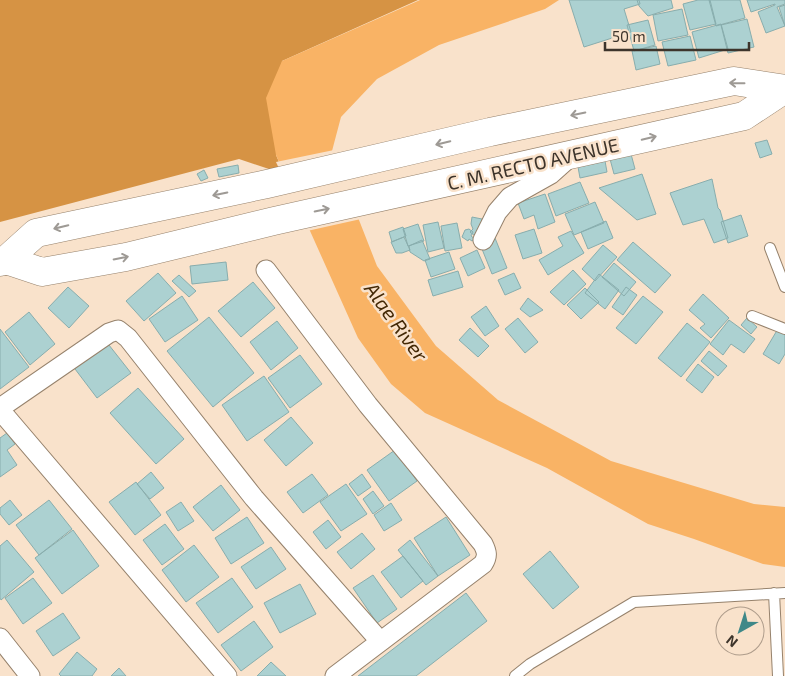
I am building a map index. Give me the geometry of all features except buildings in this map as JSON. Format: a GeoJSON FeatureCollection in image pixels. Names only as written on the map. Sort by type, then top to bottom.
{"type":"FeatureCollection","features":[{"type":"Feature","properties":{"kind":"highway","name":"C. M. RECTO AVENUE"},"geometry":{"type":"LineString","coordinates":[[3,261],[36,233],[267,184],[490,132],[734,81],[785,89]]}},
{"type":"Feature","properties":{"kind":"highway","name":"C. M. RECTO AVENUE"},"geometry":{"type":"LineString","coordinates":[[3,261],[42,272],[126,257],[274,221],[744,116],[785,89]]}},
{"type":"Feature","properties":{"kind":"street"},"geometry":{"type":"LineString","coordinates":[[483,240],[497,212],[510,197],[551,174],[573,155]]}},
{"type":"Feature","properties":{"kind":"street"},"geometry":{"type":"LineString","coordinates":[[266,270],[368,405],[484,544],[486,550],[487,557],[483,564],[336,676]]}},
{"type":"Feature","properties":{"kind":"street"},"geometry":{"type":"LineString","coordinates":[[227,676],[0,409],[109,333],[118,330],[123,333],[254,498],[380,641]]}},
{"type":"Feature","properties":{"kind":"street"},"geometry":{"type":"LineString","coordinates":[[0,638],[30,676]]}},
{"type":"Feature","properties":{"kind":"lane"},"geometry":{"type":"LineString","coordinates":[[770,248],[785,286]]}},
{"type":"Feature","properties":{"kind":"lane"},"geometry":{"type":"LineString","coordinates":[[752,316],[785,329]]}},
{"type":"Feature","properties":{"kind":"lane"},"geometry":{"type":"LineString","coordinates":[[515,676],[530,664],[634,602],[774,593],[785,594]]}},
{"type":"Feature","properties":{"kind":"lane"},"geometry":{"type":"LineString","coordinates":[[774,593],[778,676]]}},
{"type":"Feature","properties":{"kind":"shaded area"},"geometry":{"type":"Polygon","coordinates":[[[0,0],[418,0],[282,61],[276,155],[284,174],[239,159],[0,222],[0,0]]]}},
{"type":"Feature","properties":{"kind":"water","name":"Alae River"},"geometry":{"type":"Polygon","coordinates":[[[420,0],[559,0],[545,9],[439,45],[377,79],[341,117],[332,151],[377,266],[436,346],[498,400],[611,461],[754,504],[785,507],[785,567],[763,564],[648,524],[547,468],[425,413],[391,384],[358,338],[276,155],[266,98],[282,61],[420,0]]]}},
{"type":"Feature","properties":{"kind":"pier"},"geometry":{"type":"Polygon","coordinates":[[[334,150],[361,219],[307,231],[276,162],[334,150]]]}}]}
